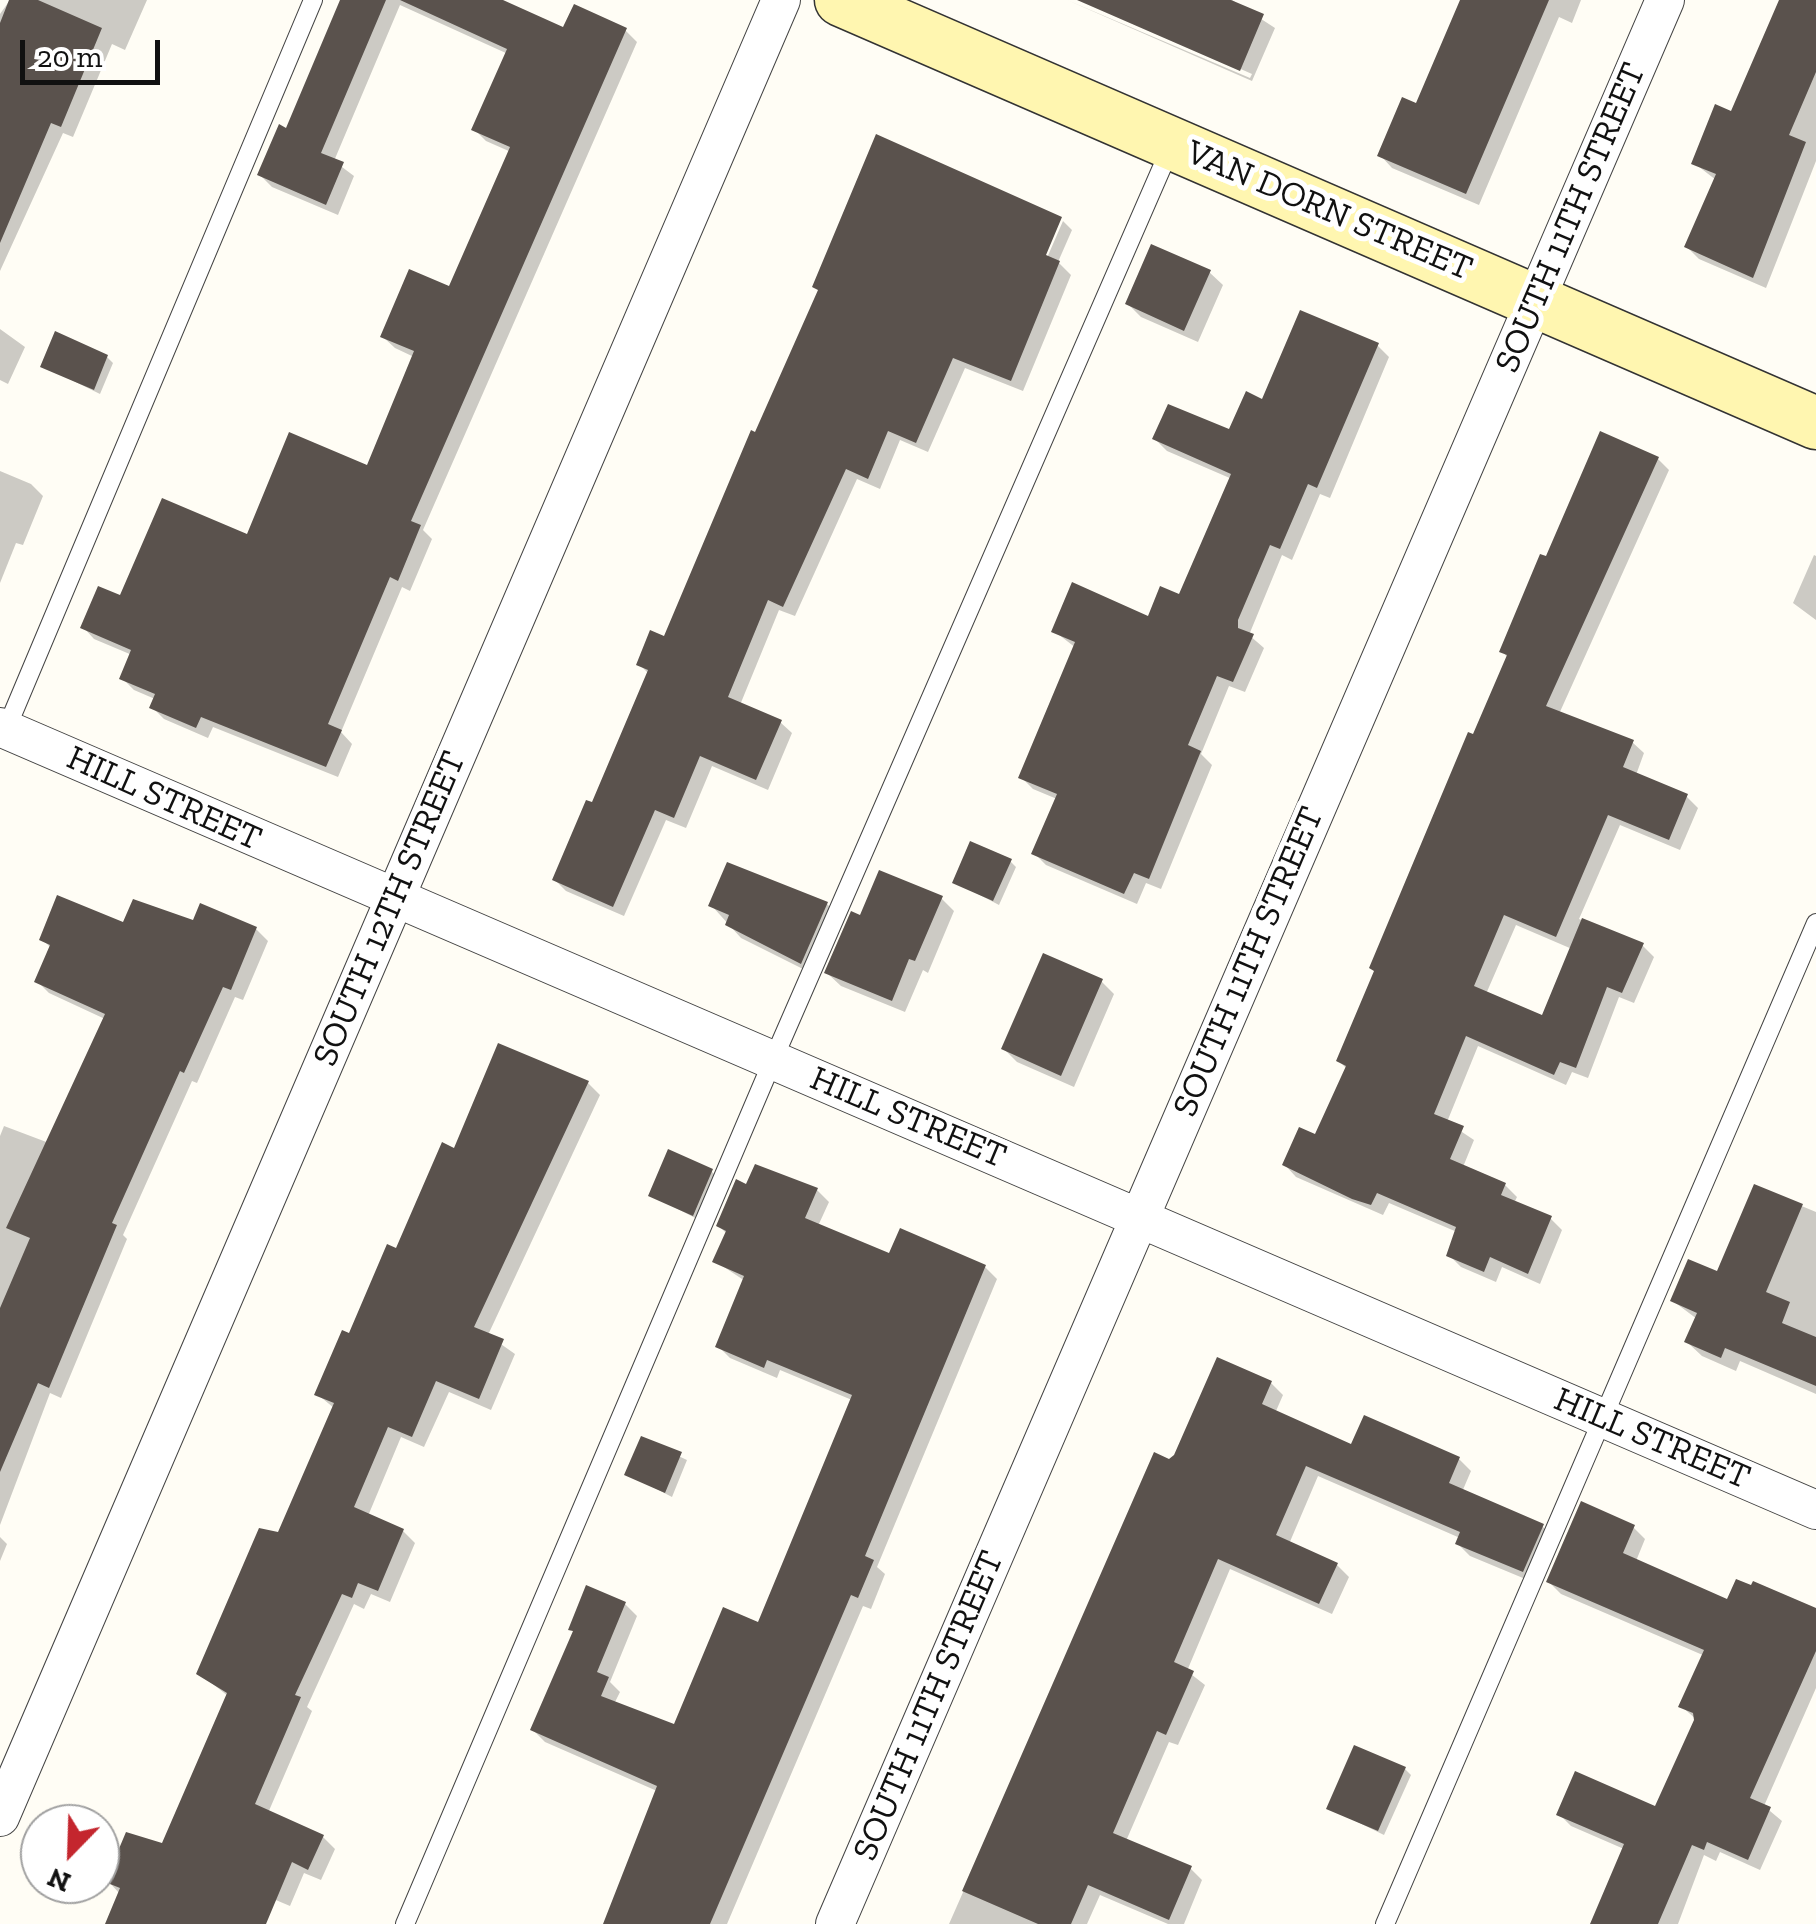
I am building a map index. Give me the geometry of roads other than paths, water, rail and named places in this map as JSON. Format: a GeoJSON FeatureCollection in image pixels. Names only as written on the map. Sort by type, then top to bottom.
{"type":"FeatureCollection","features":[{"type":"Feature","properties":{"kind":"main road","name":"VAN DORN STREET"},"geometry":{"type":"LineString","coordinates":[[874,7],[1172,144],[1816,423]]}},
{"type":"Feature","properties":{"kind":"street","name":"SOUTH 12TH STREET"},"geometry":{"type":"LineString","coordinates":[[0,1817],[781,0]]}},
{"type":"Feature","properties":{"kind":"street","name":"SOUTH 11TH STREET"},"geometry":{"type":"LineString","coordinates":[[835,1924],[1665,0]]}},
{"type":"Feature","properties":{"kind":"street","name":"HILL STREET"},"geometry":{"type":"LineString","coordinates":[[2,733],[1816,1510]]}},
{"type":"Feature","properties":{"kind":"lane"},"geometry":{"type":"LineString","coordinates":[[2,733],[313,0]]}},
{"type":"Feature","properties":{"kind":"lane"},"geometry":{"type":"LineString","coordinates":[[404,1924],[773,1060],[1172,144]]}},
{"type":"Feature","properties":{"kind":"lane"},"geometry":{"type":"LineString","coordinates":[[1384,1924],[1816,923]]}}]}
